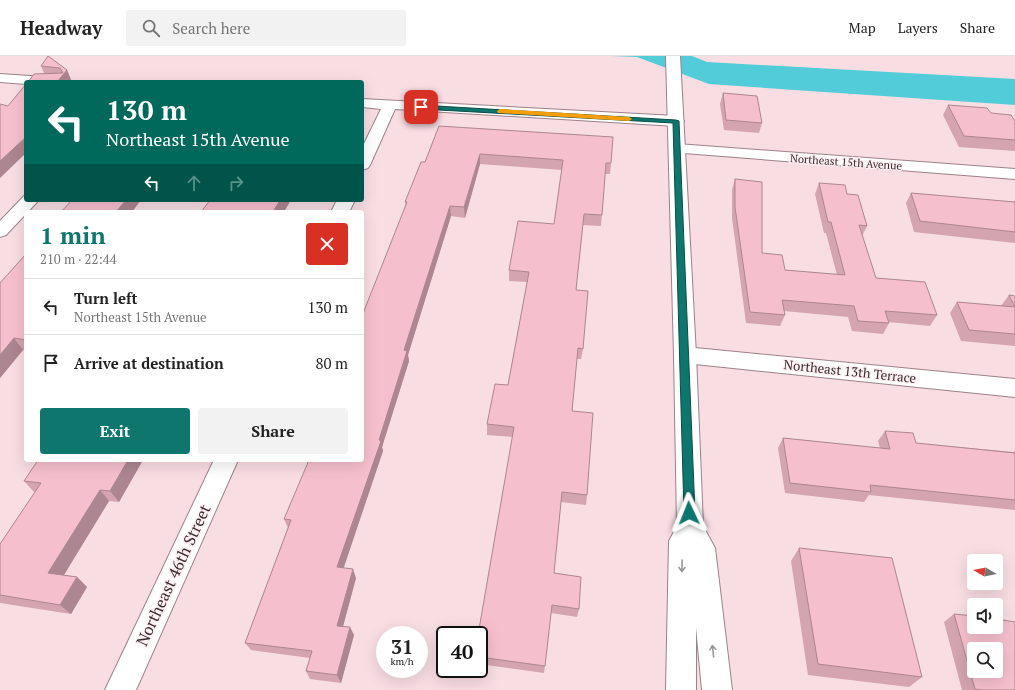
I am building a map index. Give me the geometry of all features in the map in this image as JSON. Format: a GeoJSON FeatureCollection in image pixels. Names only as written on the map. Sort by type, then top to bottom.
{"type":"FeatureCollection","features":[{"type":"Feature","properties":{"kind":"street"},"geometry":{"type":"LineString","coordinates":[[673,56],[685,355],[690,529],[702,548],[717,690]]}},
{"type":"Feature","properties":{"kind":"street"},"geometry":{"type":"LineString","coordinates":[[0,78],[30,80]]}},
{"type":"Feature","properties":{"kind":"street"},"geometry":{"type":"LineString","coordinates":[[364,103],[676,121]]}},
{"type":"Feature","properties":{"kind":"street"},"geometry":{"type":"LineString","coordinates":[[364,161],[390,105]]}},
{"type":"Feature","properties":{"kind":"street","name":"Northeast 15th Avenue"},"geometry":{"type":"LineString","coordinates":[[677,150],[1015,174]]}},
{"type":"Feature","properties":{"kind":"street"},"geometry":{"type":"LineString","coordinates":[[0,231],[28,202]]}},
{"type":"Feature","properties":{"kind":"street","name":"Northeast 13th Terrace"},"geometry":{"type":"LineString","coordinates":[[685,355],[1015,388]]}},
{"type":"Feature","properties":{"kind":"street","name":"Northeast 46th Street"},"geometry":{"type":"LineString","coordinates":[[120,690],[225,462]]}},
{"type":"Feature","properties":{"kind":"street"},"geometry":{"type":"LineString","coordinates":[[681,690],[682,541],[690,529]]}},
{"type":"Feature","properties":{"kind":"water"},"geometry":{"type":"Polygon","coordinates":[[[612,56],[692,56],[707,62],[1015,79],[1015,105],[709,84],[637,57],[612,56]]]}},
{"type":"Feature","properties":{"kind":"building"},"geometry":{"type":"Polygon","coordinates":[[[48,56],[67,70],[59,80],[30,80],[34,74],[63,73],[60,68],[41,66],[48,56]]]}},
{"type":"Feature","properties":{"kind":"building"},"geometry":{"type":"Polygon","coordinates":[[[24,86],[24,139],[0,161],[0,104],[8,106],[24,86]]]}},
{"type":"Feature","properties":{"kind":"building"},"geometry":{"type":"Polygon","coordinates":[[[723,93],[757,96],[762,123],[726,120],[723,93]]]}},
{"type":"Feature","properties":{"kind":"building"},"geometry":{"type":"Polygon","coordinates":[[[948,105],[987,108],[991,113],[1011,115],[1015,121],[1015,140],[964,136],[948,105]]]}},
{"type":"Feature","properties":{"kind":"building"},"geometry":{"type":"Polygon","coordinates":[[[439,126],[613,137],[611,163],[606,163],[602,215],[584,214],[576,290],[588,291],[583,349],[578,348],[572,411],[593,413],[587,495],[562,492],[554,573],[581,577],[579,609],[552,605],[545,666],[488,658],[488,626],[480,626],[514,427],[487,424],[495,384],[508,385],[529,272],[509,270],[518,221],[554,224],[563,160],[480,154],[464,207],[450,206],[404,350],[407,351],[379,440],[381,441],[337,567],[353,569],[337,626],[350,627],[337,675],[306,671],[312,651],[245,643],[291,520],[284,519],[308,462],[364,462],[364,311],[407,202],[405,202],[421,162],[425,162],[439,126]]]}},
{"type":"Feature","properties":{"kind":"building"},"geometry":{"type":"Polygon","coordinates":[[[735,179],[762,182],[762,253],[782,255],[785,270],[845,275],[831,222],[828,222],[819,183],[845,185],[847,194],[858,195],[867,226],[859,225],[876,278],[925,282],[937,315],[885,311],[889,323],[858,321],[854,306],[782,300],[785,315],[750,312],[735,207],[735,179]]]}},
{"type":"Feature","properties":{"kind":"building"},"geometry":{"type":"Polygon","coordinates":[[[911,193],[1015,202],[1015,232],[920,221],[911,193]]]}},
{"type":"Feature","properties":{"kind":"building"},"geometry":{"type":"Polygon","coordinates":[[[70,202],[124,202],[118,210],[63,210],[70,202]]]}},
{"type":"Feature","properties":{"kind":"building"},"geometry":{"type":"Polygon","coordinates":[[[208,202],[279,202],[274,210],[202,210],[208,202]]]}},
{"type":"Feature","properties":{"kind":"building"},"geometry":{"type":"Polygon","coordinates":[[[24,256],[24,340],[14,338],[0,355],[0,283],[24,256]]]}},
{"type":"Feature","properties":{"kind":"building"},"geometry":{"type":"Polygon","coordinates":[[[1009,295],[1015,296],[1015,307],[1009,295]]]}},
{"type":"Feature","properties":{"kind":"building"},"geometry":{"type":"Polygon","coordinates":[[[957,302],[1015,307],[1015,334],[969,330],[957,302]]]}},
{"type":"Feature","properties":{"kind":"building"},"geometry":{"type":"Polygon","coordinates":[[[885,431],[913,433],[916,443],[1015,453],[1015,500],[870,485],[871,492],[790,483],[783,438],[890,449],[885,431]]]}},
{"type":"Feature","properties":{"kind":"building"},"geometry":{"type":"Polygon","coordinates":[[[37,462],[127,462],[110,491],[100,490],[48,573],[77,577],[60,605],[0,595],[0,544],[41,483],[24,481],[37,462]]]}},
{"type":"Feature","properties":{"kind":"building"},"geometry":{"type":"Polygon","coordinates":[[[799,548],[892,558],[922,677],[818,664],[799,548]]]}},
{"type":"Feature","properties":{"kind":"building"},"geometry":{"type":"Polygon","coordinates":[[[954,614],[967,615],[967,634],[1003,634],[1003,620],[1015,622],[1015,690],[975,689],[972,678],[1003,678],[1003,642],[967,642],[967,660],[954,614]]]}},
{"type":"Feature","properties":{"kind":"slow traffic"},"geometry":{"type":"LineString","coordinates":[[500,111],[629,119]]}},
{"type":"Feature","properties":{"kind":"route"},"geometry":{"type":"LineString","coordinates":[[421,107],[676,121],[685,355],[689,513]]}}]}
